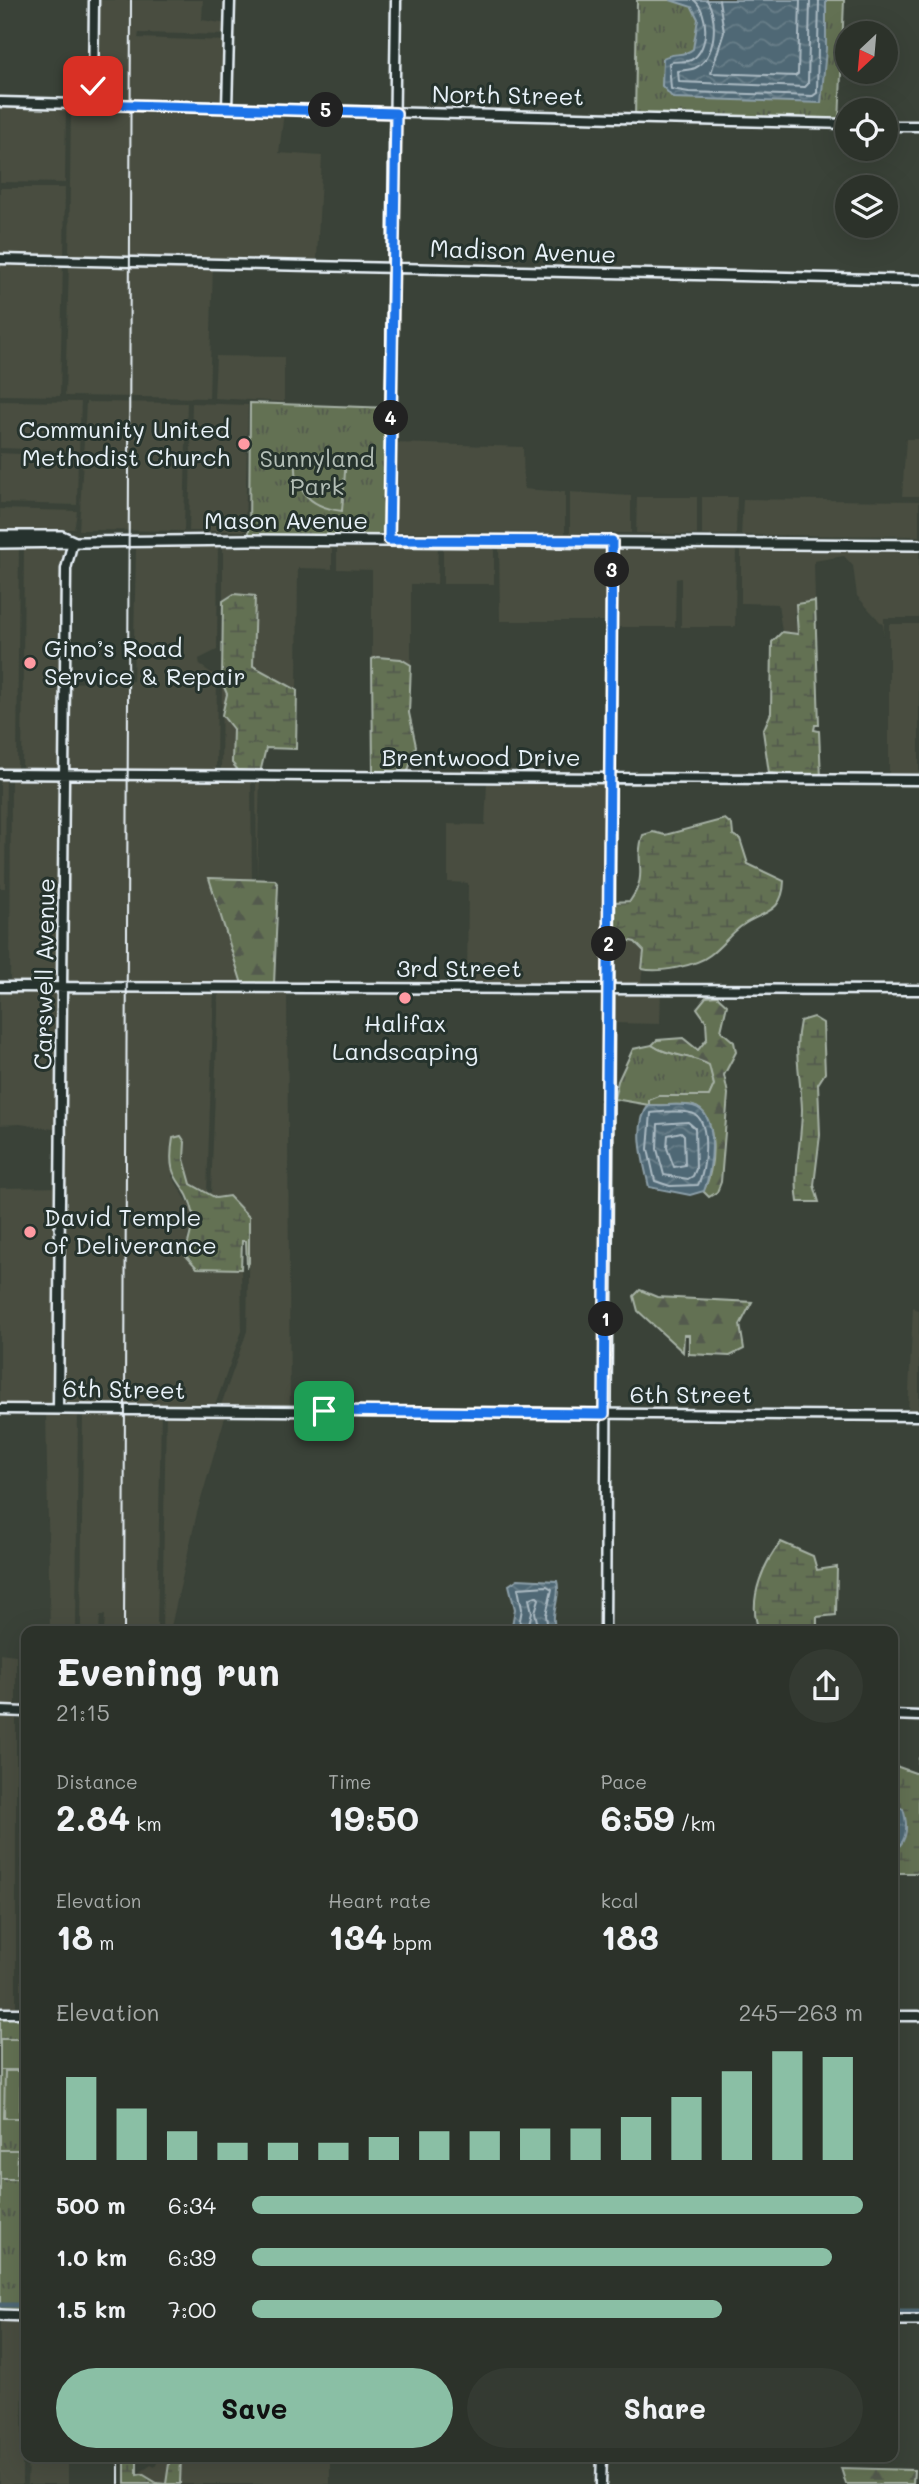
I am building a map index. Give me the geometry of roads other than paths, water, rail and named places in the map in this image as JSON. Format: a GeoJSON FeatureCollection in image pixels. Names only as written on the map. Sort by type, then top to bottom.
{"type":"FeatureCollection","features":[{"type":"Feature","properties":{"kind":"main road","name":"Mason Avenue"},"geometry":{"type":"LineString","coordinates":[[0,536],[62,536],[72,541]]}},
{"type":"Feature","properties":{"kind":"main road","name":"Mason Avenue"},"geometry":{"type":"LineString","coordinates":[[0,543],[389,540],[919,545]]}},
{"type":"Feature","properties":{"kind":"main road"},"geometry":{"type":"LineString","coordinates":[[0,2315],[21,2316]]}},
{"type":"Feature","properties":{"kind":"main road"},"geometry":{"type":"LineString","coordinates":[[898,2320],[919,2320]]}},
{"type":"Feature","properties":{"kind":"street"},"geometry":{"type":"LineString","coordinates":[[93,104],[94,0]]}},
{"type":"Feature","properties":{"kind":"street"},"geometry":{"type":"LineString","coordinates":[[227,108],[230,0]]}},
{"type":"Feature","properties":{"kind":"street"},"geometry":{"type":"LineString","coordinates":[[389,540],[395,268],[396,0]]}},
{"type":"Feature","properties":{"kind":"street","name":"North Street"},"geometry":{"type":"LineString","coordinates":[[0,102],[835,124]]}},
{"type":"Feature","properties":{"kind":"street"},"geometry":{"type":"LineString","coordinates":[[898,125],[919,126]]}},
{"type":"Feature","properties":{"kind":"street","name":"Madison Avenue"},"geometry":{"type":"LineString","coordinates":[[0,259],[919,280]]}},
{"type":"Feature","properties":{"kind":"street","name":"Carswell Avenue"},"geometry":{"type":"LineString","coordinates":[[58,1409],[66,569],[72,541]]}},
{"type":"Feature","properties":{"kind":"street"},"geometry":{"type":"LineString","coordinates":[[606,1626],[604,1414],[612,541]]}},
{"type":"Feature","properties":{"kind":"street","name":"Brentwood Drive"},"geometry":{"type":"LineString","coordinates":[[0,774],[919,780]]}},
{"type":"Feature","properties":{"kind":"street","name":"3rd Street"},"geometry":{"type":"LineString","coordinates":[[0,987],[919,990]]}},
{"type":"Feature","properties":{"kind":"street","name":"6th Street"},"geometry":{"type":"LineString","coordinates":[[0,1409],[919,1416]]}},
{"type":"Feature","properties":{"kind":"street"},"geometry":{"type":"LineString","coordinates":[[0,1711],[21,1712]]}},
{"type":"Feature","properties":{"kind":"street"},"geometry":{"type":"LineString","coordinates":[[898,1715],[919,1716]]}},
{"type":"Feature","properties":{"kind":"street"},"geometry":{"type":"LineString","coordinates":[[0,2013],[21,2013]]}},
{"type":"Feature","properties":{"kind":"street"},"geometry":{"type":"LineString","coordinates":[[898,2016],[919,2016]]}},
{"type":"Feature","properties":{"kind":"street"},"geometry":{"type":"LineString","coordinates":[[601,2484],[602,2462]]}},
{"type":"Feature","properties":{"kind":"water"},"geometry":{"type":"Polygon","coordinates":[[[670,0],[826,0],[826,49],[821,103],[673,98],[662,86],[663,58],[693,49],[698,19],[692,7],[670,0]]]}},
{"type":"Feature","properties":{"kind":"water"},"geometry":{"type":"Polygon","coordinates":[[[649,1105],[693,1106],[702,1111],[708,1119],[712,1144],[710,1170],[704,1191],[690,1195],[649,1187],[640,1134],[644,1113],[649,1105]]]}},
{"type":"Feature","properties":{"kind":"water"},"geometry":{"type":"Polygon","coordinates":[[[518,1579],[557,1581],[555,1626],[512,1626],[515,1609],[509,1585],[518,1579]]]}},
{"type":"Feature","properties":{"kind":"water"},"geometry":{"type":"Polygon","coordinates":[[[898,1807],[903,1809],[906,1821],[902,1843],[898,1847],[898,1807]]]}},
{"type":"Feature","properties":{"kind":"waterway"},"geometry":{"type":"LineString","coordinates":[[0,2305],[21,2305]]}},
{"type":"Feature","properties":{"kind":"waterway"},"geometry":{"type":"LineString","coordinates":[[898,2311],[919,2311]]}},
{"type":"Feature","properties":{"kind":"railway"},"geometry":{"type":"LineString","coordinates":[[124,1626],[131,0]]}},
{"type":"Feature","properties":{"kind":"railway"},"geometry":{"type":"LineString","coordinates":[[119,2462],[119,2484]]}},
{"type":"Feature","properties":{"kind":"place","name":"Community United Methodist Church"},"geometry":{"type":"Point","coordinates":[244,444]}},
{"type":"Feature","properties":{"kind":"place","name":"Gino’s Road Service & Repair"},"geometry":{"type":"Point","coordinates":[30,663]}},
{"type":"Feature","properties":{"kind":"place","name":"Halifax Landscaping"},"geometry":{"type":"Point","coordinates":[405,998]}},
{"type":"Feature","properties":{"kind":"place","name":"David Temple of Deliverance"},"geometry":{"type":"Point","coordinates":[30,1232]}},
{"type":"Feature","properties":{"kind":"park label","name":"Sunnyland Park"},"geometry":{"type":"Point","coordinates":[317,473]}}]}
